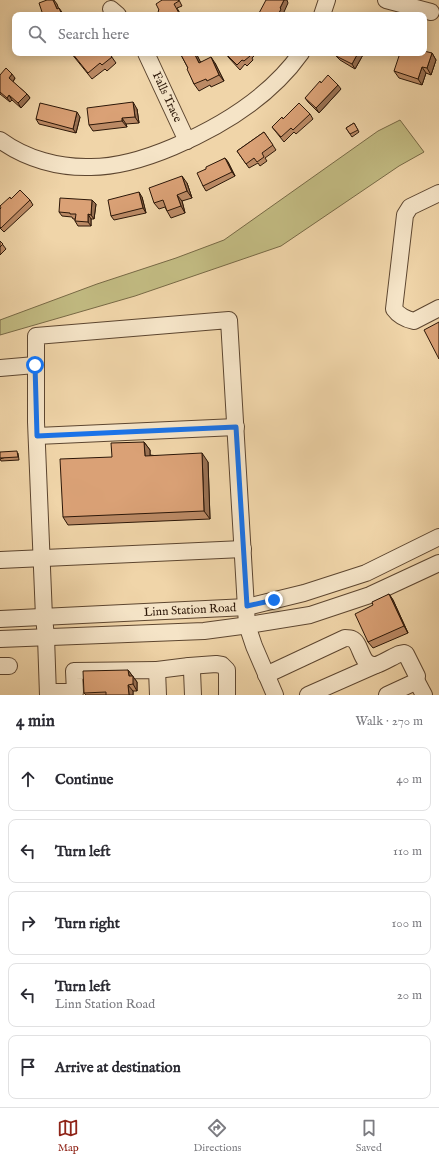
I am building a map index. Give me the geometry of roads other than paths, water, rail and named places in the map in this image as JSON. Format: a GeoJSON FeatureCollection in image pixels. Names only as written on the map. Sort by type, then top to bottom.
{"type":"FeatureCollection","features":[{"type":"Feature","properties":{"kind":"street"},"geometry":{"type":"LineString","coordinates":[[323,12],[327,0]]}},
{"type":"Feature","properties":{"kind":"street"},"geometry":{"type":"LineString","coordinates":[[386,0],[431,12]]}},
{"type":"Feature","properties":{"kind":"street","name":"Falls Trace"},"geometry":{"type":"LineString","coordinates":[[147,56],[187,141]]}},
{"type":"Feature","properties":{"kind":"street"},"geometry":{"type":"LineString","coordinates":[[0,140],[10,148],[35,158],[59,165],[93,168],[150,157],[214,128],[245,108],[278,80],[298,56]]}},
{"type":"Feature","properties":{"kind":"street"},"geometry":{"type":"LineString","coordinates":[[439,193],[410,207],[404,215],[394,309],[405,319],[414,321],[439,308]]}},
{"type":"Feature","properties":{"kind":"street"},"geometry":{"type":"LineString","coordinates":[[227,695],[227,670],[222,665],[216,664],[157,670],[74,671],[75,692],[48,694],[41,558],[35,365],[36,336],[229,320],[247,625],[274,695]]}},
{"type":"Feature","properties":{"kind":"street"},"geometry":{"type":"LineString","coordinates":[[0,368],[35,365]]}},
{"type":"Feature","properties":{"kind":"street"},"geometry":{"type":"LineString","coordinates":[[37,436],[236,427]]}},
{"type":"Feature","properties":{"kind":"street","name":"Linn Station Road"},"geometry":{"type":"LineString","coordinates":[[0,619],[247,606],[304,593],[366,573],[439,537]]}},
{"type":"Feature","properties":{"kind":"street"},"geometry":{"type":"LineString","coordinates":[[0,560],[243,549]]}},
{"type":"Feature","properties":{"kind":"street","name":"Linn Station Road"},"geometry":{"type":"LineString","coordinates":[[0,639],[204,631],[310,615],[370,595],[439,563]]}},
{"type":"Feature","properties":{"kind":"street"},"geometry":{"type":"LineString","coordinates":[[266,675],[345,638],[351,638],[355,641],[364,660],[370,664],[376,665]]}},
{"type":"Feature","properties":{"kind":"street"},"geometry":{"type":"LineString","coordinates":[[308,695],[404,653],[406,654],[417,676],[416,680],[424,695]]}},
{"type":"Feature","properties":{"kind":"street"},"geometry":{"type":"LineString","coordinates":[[189,666],[192,671],[193,695]]}},
{"type":"Feature","properties":{"kind":"street"},"geometry":{"type":"LineString","coordinates":[[157,670],[158,695]]}},
{"type":"Feature","properties":{"kind":"street"},"geometry":{"type":"LineString","coordinates":[[387,695],[413,683],[416,680]]}}]}
